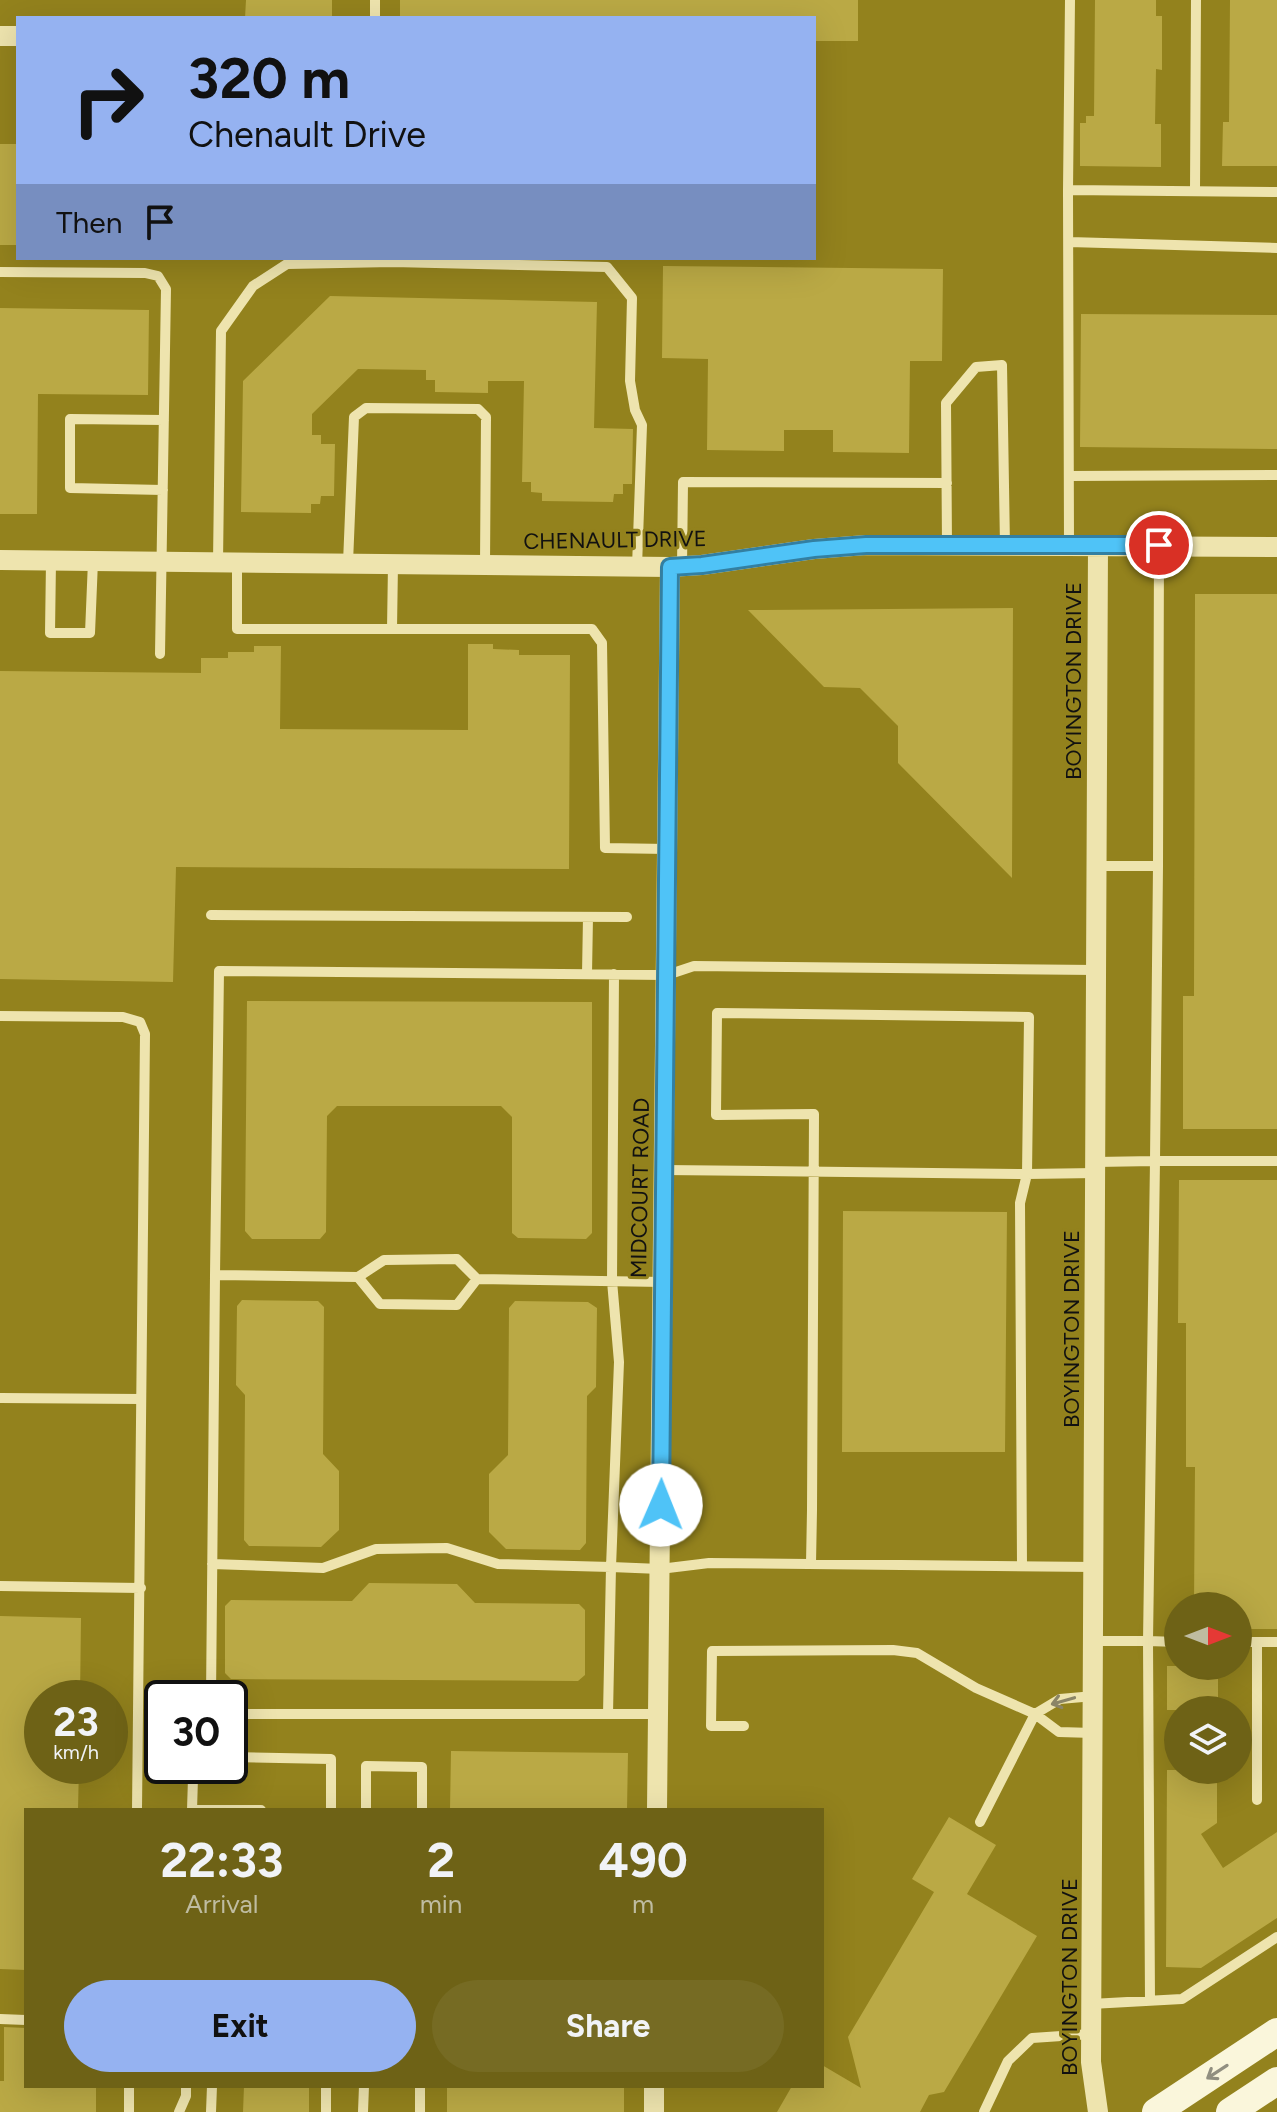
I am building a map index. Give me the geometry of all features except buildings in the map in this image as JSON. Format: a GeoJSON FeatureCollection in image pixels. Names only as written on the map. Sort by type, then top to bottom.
{"type":"FeatureCollection","features":[{"type":"Feature","properties":{"kind":"main road"},"geometry":{"type":"LineString","coordinates":[[1156,2112],[1277,2032]]}},
{"type":"Feature","properties":{"kind":"main road"},"geometry":{"type":"LineString","coordinates":[[1230,2112],[1277,2081]]}},
{"type":"Feature","properties":{"kind":"street","name":"CHENAULT DRIVE"},"geometry":{"type":"LineString","coordinates":[[0,560],[676,567],[866,545],[1277,547]]}},
{"type":"Feature","properties":{"kind":"street","name":"BOYINGTON DRIVE"},"geometry":{"type":"LineString","coordinates":[[1098,545],[1091,2004],[1091,2074],[1098,2112]]}},
{"type":"Feature","properties":{"kind":"street","name":"MIDCOURT ROAD"},"geometry":{"type":"LineString","coordinates":[[657,1808],[667,849],[676,567]]}},
{"type":"Feature","properties":{"kind":"street"},"geometry":{"type":"LineString","coordinates":[[654,2088],[654,2112]]}},
{"type":"Feature","properties":{"kind":"lane"},"geometry":{"type":"LineString","coordinates":[[1069,546],[1070,0]]}},
{"type":"Feature","properties":{"kind":"lane"},"geometry":{"type":"LineString","coordinates":[[1195,191],[1196,0]]}},
{"type":"Feature","properties":{"kind":"lane"},"geometry":{"type":"LineString","coordinates":[[1068,190],[1277,192]]}},
{"type":"Feature","properties":{"kind":"lane"},"geometry":{"type":"LineString","coordinates":[[1069,242],[1277,248]]}},
{"type":"Feature","properties":{"kind":"lane"},"geometry":{"type":"LineString","coordinates":[[637,567],[642,425],[635,410],[630,381],[632,298],[607,267],[393,262],[287,264],[253,286],[221,331],[228,562],[237,629],[592,629],[602,643],[605,848],[667,849]]}},
{"type":"Feature","properties":{"kind":"lane"},"geometry":{"type":"LineString","coordinates":[[0,272],[145,273],[158,276],[166,289],[160,654]]}},
{"type":"Feature","properties":{"kind":"lane"},"geometry":{"type":"LineString","coordinates":[[947,546],[946,403],[976,367],[1002,365],[1005,546]]}},
{"type":"Feature","properties":{"kind":"lane"},"geometry":{"type":"LineString","coordinates":[[348,563],[354,417],[366,408],[478,409],[486,417],[485,565]]}},
{"type":"Feature","properties":{"kind":"lane"},"geometry":{"type":"LineString","coordinates":[[163,490],[70,488],[70,419],[164,420]]}},
{"type":"Feature","properties":{"kind":"lane"},"geometry":{"type":"LineString","coordinates":[[1070,476],[1277,475]]}},
{"type":"Feature","properties":{"kind":"lane"},"geometry":{"type":"LineString","coordinates":[[676,567],[683,482],[947,483]]}},
{"type":"Feature","properties":{"kind":"lane"},"geometry":{"type":"LineString","coordinates":[[1150,2001],[1148,1641],[1159,545]]}},
{"type":"Feature","properties":{"kind":"lane"},"geometry":{"type":"LineString","coordinates":[[51,561],[50,633],[90,633],[93,561]]}},
{"type":"Feature","properties":{"kind":"lane"},"geometry":{"type":"LineString","coordinates":[[392,629],[393,564]]}},
{"type":"Feature","properties":{"kind":"lane"},"geometry":{"type":"LineString","coordinates":[[1097,866],[1158,866]]}},
{"type":"Feature","properties":{"kind":"lane"},"geometry":{"type":"LineString","coordinates":[[211,915],[627,917]]}},
{"type":"Feature","properties":{"kind":"lane"},"geometry":{"type":"LineString","coordinates":[[587,974],[588,917]]}},
{"type":"Feature","properties":{"kind":"lane"},"geometry":{"type":"LineString","coordinates":[[211,1680],[219,971],[667,975],[694,966],[1096,970]]}},
{"type":"Feature","properties":{"kind":"lane"},"geometry":{"type":"LineString","coordinates":[[608,1714],[619,1362],[612,1281],[614,974]]}},
{"type":"Feature","properties":{"kind":"lane"},"geometry":{"type":"LineString","coordinates":[[811,1564],[814,1114],[716,1115],[717,1013],[1029,1017],[1027,1174],[1020,1203],[1022,1566]]}},
{"type":"Feature","properties":{"kind":"lane"},"geometry":{"type":"LineString","coordinates":[[0,1016],[123,1017],[140,1022],[145,1034],[137,1808]]}},
{"type":"Feature","properties":{"kind":"lane"},"geometry":{"type":"LineString","coordinates":[[664,1170],[1027,1174],[1155,1161],[1277,1161]]}},
{"type":"Feature","properties":{"kind":"lane"},"geometry":{"type":"LineString","coordinates":[[215,1275],[358,1277],[384,1260],[457,1259],[477,1279],[663,1282]]}},
{"type":"Feature","properties":{"kind":"lane"},"geometry":{"type":"LineString","coordinates":[[358,1277],[380,1304],[457,1305],[477,1279]]}},
{"type":"Feature","properties":{"kind":"lane"},"geometry":{"type":"LineString","coordinates":[[0,1398],[141,1399]]}},
{"type":"Feature","properties":{"kind":"lane"},"geometry":{"type":"LineString","coordinates":[[212,1564],[323,1568],[376,1549],[447,1548],[498,1564],[660,1569],[709,1563],[1095,1567]]}},
{"type":"Feature","properties":{"kind":"lane"},"geometry":{"type":"LineString","coordinates":[[0,1586],[141,1588]]}},
{"type":"Feature","properties":{"kind":"lane"},"geometry":{"type":"LineString","coordinates":[[1094,1641],[1164,1642]]}},
{"type":"Feature","properties":{"kind":"lane"},"geometry":{"type":"LineString","coordinates":[[1252,1642],[1277,1642]]}},
{"type":"Feature","properties":{"kind":"lane"},"geometry":{"type":"LineString","coordinates":[[1257,1642],[1257,1800]]}},
{"type":"Feature","properties":{"kind":"lane"},"geometry":{"type":"LineString","coordinates":[[744,1726],[711,1726],[712,1651],[893,1650],[917,1653],[976,1688],[1035,1714],[1059,1732],[1093,1733]]}},
{"type":"Feature","properties":{"kind":"lane"},"geometry":{"type":"LineString","coordinates":[[980,1822],[1035,1714],[1060,1699],[1094,1696]]}},
{"type":"Feature","properties":{"kind":"lane"},"geometry":{"type":"LineString","coordinates":[[248,1714],[658,1714]]}},
{"type":"Feature","properties":{"kind":"lane"},"geometry":{"type":"LineString","coordinates":[[248,1757],[331,1759],[331,1808]]}},
{"type":"Feature","properties":{"kind":"lane"},"geometry":{"type":"LineString","coordinates":[[366,1808],[366,1766],[422,1767],[422,1808]]}},
{"type":"Feature","properties":{"kind":"lane"},"geometry":{"type":"LineString","coordinates":[[192,1808],[193,1784]]}},
{"type":"Feature","properties":{"kind":"lane"},"geometry":{"type":"LineString","coordinates":[[1091,2004],[1182,1999],[1277,1937]]}},
{"type":"Feature","properties":{"kind":"lane"},"geometry":{"type":"LineString","coordinates":[[0,2019],[24,2020]]}},
{"type":"Feature","properties":{"kind":"lane"},"geometry":{"type":"LineString","coordinates":[[984,2112],[1008,2061],[1032,2038],[1091,2034]]}},
{"type":"Feature","properties":{"kind":"lane"},"geometry":{"type":"LineString","coordinates":[[129,2088],[129,2112]]}},
{"type":"Feature","properties":{"kind":"lane"},"geometry":{"type":"LineString","coordinates":[[179,2112],[186,2088]]}},
{"type":"Feature","properties":{"kind":"lane"},"geometry":{"type":"LineString","coordinates":[[211,2112],[212,2088]]}},
{"type":"Feature","properties":{"kind":"lane"},"geometry":{"type":"LineString","coordinates":[[326,2088],[326,2112]]}},
{"type":"Feature","properties":{"kind":"lane"},"geometry":{"type":"LineString","coordinates":[[363,2112],[364,2088]]}},
{"type":"Feature","properties":{"kind":"lane"},"geometry":{"type":"LineString","coordinates":[[420,2088],[420,2112]]}},
{"type":"Feature","properties":{"kind":"route"},"geometry":{"type":"LineString","coordinates":[[661,1505],[670,567],[866,545],[1159,545]]}}]}
